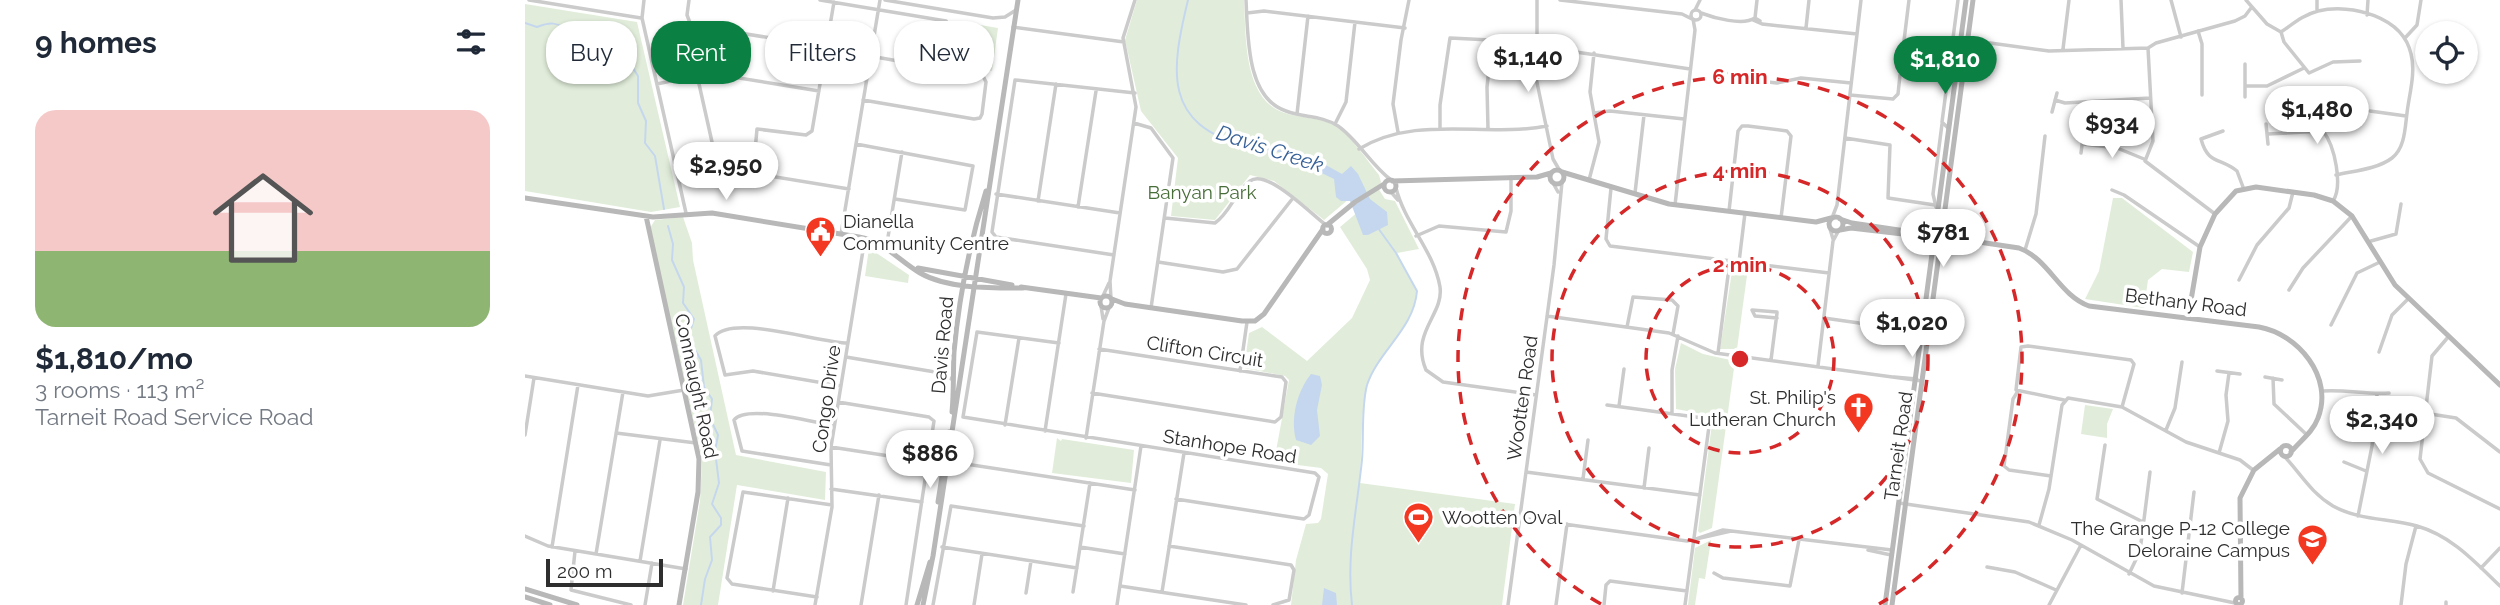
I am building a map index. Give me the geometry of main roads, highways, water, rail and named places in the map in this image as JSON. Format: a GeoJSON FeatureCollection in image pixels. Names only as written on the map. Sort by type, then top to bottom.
{"type":"FeatureCollection","features":[{"type":"Feature","properties":{"kind":"water"},"geometry":{"type":"Polygon","coordinates":[[[1315,159],[1342,174],[1351,166],[1370,199],[1387,212],[1388,225],[1363,235],[1350,201],[1341,201],[1336,197],[1334,179],[1309,167],[1311,160],[1315,159]]]}},
{"type":"Feature","properties":{"kind":"water"},"geometry":{"type":"Polygon","coordinates":[[[1311,374],[1320,376],[1322,385],[1317,410],[1320,436],[1311,445],[1296,440],[1294,414],[1311,374]]]}},
{"type":"Feature","properties":{"kind":"water"},"geometry":{"type":"Polygon","coordinates":[[[1324,588],[1336,593],[1337,605],[1322,605],[1324,588]]]}},
{"type":"Feature","properties":{"kind":"waterway","name":"Davis Creek"},"geometry":{"type":"LineString","coordinates":[[1188,0],[1178,49],[1177,71],[1179,91],[1186,109],[1200,124],[1219,137],[1311,160]]}},
{"type":"Feature","properties":{"kind":"waterway"},"geometry":{"type":"LineString","coordinates":[[525,23],[537,27],[554,24],[569,30],[590,26],[627,48],[631,65],[638,76],[638,103],[646,121],[645,143],[655,156],[664,209]]}},
{"type":"Feature","properties":{"kind":"waterway"},"geometry":{"type":"LineString","coordinates":[[668,226],[673,244],[672,260],[684,287],[683,303],[694,319],[688,338],[701,360],[704,387],[712,399],[710,418],[718,435],[715,451],[719,483],[712,504],[721,518],[721,525],[710,537],[712,560],[705,579],[701,605]]}},
{"type":"Feature","properties":{"kind":"waterway","name":"Davis Creek"},"geometry":{"type":"LineString","coordinates":[[1352,605],[1351,551],[1362,460],[1365,394],[1372,373],[1409,317],[1417,291],[1396,253],[1378,228]]}},
{"type":"Feature","properties":{"kind":"place","name":"Dianella Community Centre"},"geometry":{"type":"Point","coordinates":[820,259]}},
{"type":"Feature","properties":{"kind":"place","name":"St. Philip's Lutheran Church"},"geometry":{"type":"Point","coordinates":[1859,435]}},
{"type":"Feature","properties":{"kind":"place","name":"Wootten Oval"},"geometry":{"type":"Point","coordinates":[1419,544]}},
{"type":"Feature","properties":{"kind":"place","name":"The Grange P-12 College Deloraine Campus"},"geometry":{"type":"Point","coordinates":[2313,566]}},
{"type":"Feature","properties":{"kind":"park label","name":"Banyan Park"},"geometry":{"type":"Point","coordinates":[1202,192]}}]}
